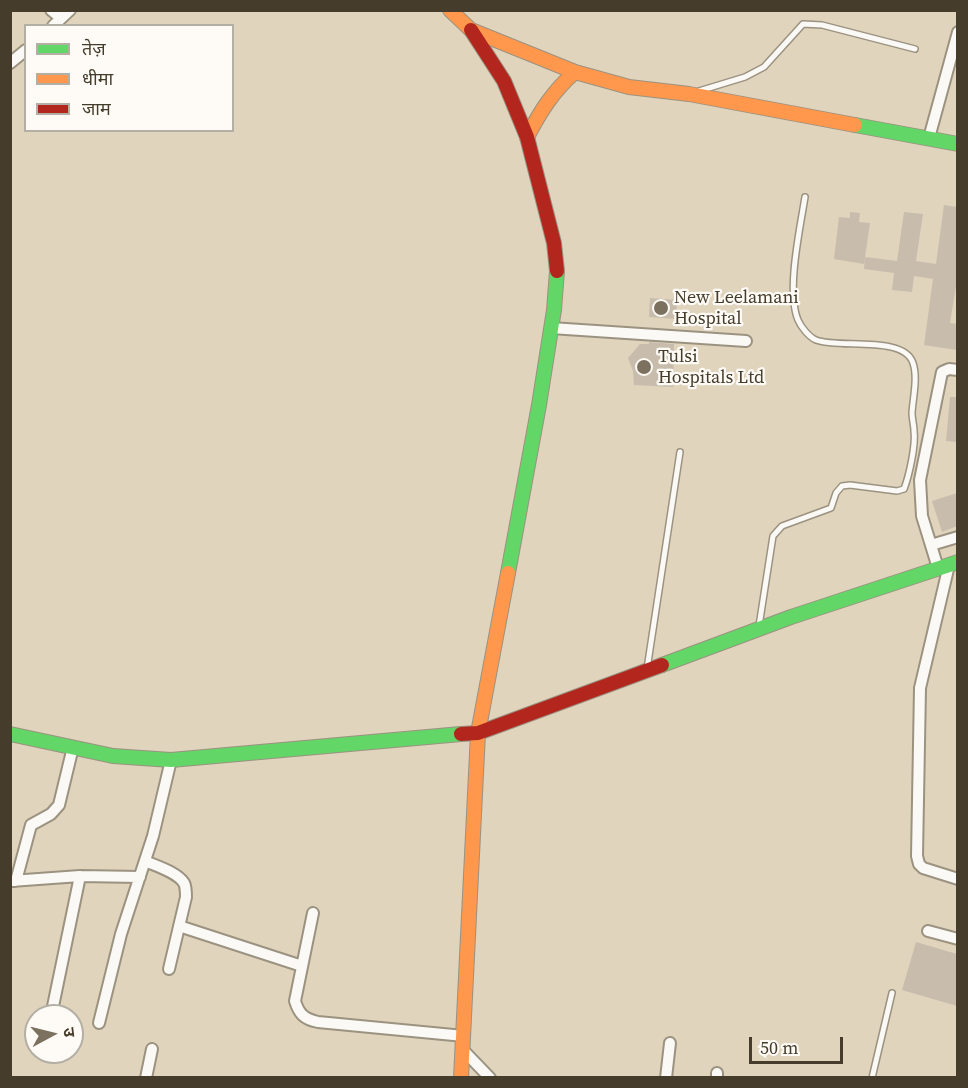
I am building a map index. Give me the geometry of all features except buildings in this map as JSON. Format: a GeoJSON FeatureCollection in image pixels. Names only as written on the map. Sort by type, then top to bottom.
{"type":"FeatureCollection","features":[{"type":"Feature","properties":{"kind":"street"},"geometry":{"type":"LineString","coordinates":[[51,10],[61,18]]}},
{"type":"Feature","properties":{"kind":"street"},"geometry":{"type":"LineString","coordinates":[[450,10],[471,30],[504,81],[527,137],[554,243],[557,273],[539,405],[478,734],[461,1077]]}},
{"type":"Feature","properties":{"kind":"street"},"geometry":{"type":"LineString","coordinates":[[471,30],[574,72],[629,87],[689,94],[957,144]]}},
{"type":"Feature","properties":{"kind":"street"},"geometry":{"type":"LineString","coordinates":[[929,138],[957,32]]}},
{"type":"Feature","properties":{"kind":"street"},"geometry":{"type":"LineString","coordinates":[[10,63],[24,52]]}},
{"type":"Feature","properties":{"kind":"street"},"geometry":{"type":"LineString","coordinates":[[527,137],[548,97],[574,72]]}},
{"type":"Feature","properties":{"kind":"street"},"geometry":{"type":"LineString","coordinates":[[551,328],[746,341]]}},
{"type":"Feature","properties":{"kind":"street"},"geometry":{"type":"LineString","coordinates":[[948,565],[931,545],[922,516],[920,480],[942,372],[949,369],[957,370]]}},
{"type":"Feature","properties":{"kind":"street"},"geometry":{"type":"LineString","coordinates":[[931,545],[957,537]]}},
{"type":"Feature","properties":{"kind":"street"},"geometry":{"type":"LineString","coordinates":[[10,734],[113,756],[171,760],[478,734],[759,629],[948,565]]}},
{"type":"Feature","properties":{"kind":"street"},"geometry":{"type":"LineString","coordinates":[[948,565],[920,688],[917,856],[923,868],[957,879]]}},
{"type":"Feature","properties":{"kind":"street"},"geometry":{"type":"LineString","coordinates":[[73,747],[59,805],[51,814],[30,825],[13,881],[80,876],[140,877]]}},
{"type":"Feature","properties":{"kind":"street"},"geometry":{"type":"LineString","coordinates":[[99,1023],[121,934],[153,836],[171,760]]}},
{"type":"Feature","properties":{"kind":"street"},"geometry":{"type":"LineString","coordinates":[[145,861],[183,881],[186,887],[186,897],[169,969]]}},
{"type":"Feature","properties":{"kind":"street"},"geometry":{"type":"LineString","coordinates":[[53,1004],[80,876]]}},
{"type":"Feature","properties":{"kind":"street"},"geometry":{"type":"LineString","coordinates":[[313,913],[295,1001],[302,1016],[309,1020],[464,1036]]}},
{"type":"Feature","properties":{"kind":"street"},"geometry":{"type":"LineString","coordinates":[[179,926],[302,966]]}},
{"type":"Feature","properties":{"kind":"street"},"geometry":{"type":"LineString","coordinates":[[928,931],[957,939]]}},
{"type":"Feature","properties":{"kind":"street"},"geometry":{"type":"LineString","coordinates":[[666,1077],[670,1043]]}},
{"type":"Feature","properties":{"kind":"street"},"geometry":{"type":"LineString","coordinates":[[146,1077],[152,1049]]}},
{"type":"Feature","properties":{"kind":"street"},"geometry":{"type":"LineString","coordinates":[[464,1051],[490,1077]]}},
{"type":"Feature","properties":{"kind":"lane"},"geometry":{"type":"LineString","coordinates":[[689,94],[745,76],[764,67],[803,24],[822,25],[915,49]]}},
{"type":"Feature","properties":{"kind":"lane"},"geometry":{"type":"LineString","coordinates":[[759,629],[773,536],[777,530],[782,526],[831,508],[836,493],[842,486],[897,491],[903,489],[914,442],[912,412],[915,371],[912,359],[904,350],[890,346],[851,345],[814,340],[798,320],[794,302],[794,278],[805,197]]}},
{"type":"Feature","properties":{"kind":"lane"},"geometry":{"type":"LineString","coordinates":[[647,670],[680,452]]}},
{"type":"Feature","properties":{"kind":"lane"},"geometry":{"type":"LineString","coordinates":[[872,1077],[892,993]]}},
{"type":"Feature","properties":{"kind":"traffic: fast"},"geometry":{"type":"LineString","coordinates":[[855,125],[958,144]]}},
{"type":"Feature","properties":{"kind":"traffic: fast"},"geometry":{"type":"LineString","coordinates":[[508,573],[539,405],[554,310],[557,271]]}},
{"type":"Feature","properties":{"kind":"traffic: fast"},"geometry":{"type":"LineString","coordinates":[[662,665],[791,617],[958,562]]}},
{"type":"Feature","properties":{"kind":"traffic: fast"},"geometry":{"type":"LineString","coordinates":[[10,734],[113,756],[171,760],[461,734]]}},
{"type":"Feature","properties":{"kind":"traffic: slow"},"geometry":{"type":"LineString","coordinates":[[450,10],[471,30],[575,72],[629,87],[689,94],[855,125]]}},
{"type":"Feature","properties":{"kind":"traffic: slow"},"geometry":{"type":"LineString","coordinates":[[527,137],[548,102],[575,72]]}},
{"type":"Feature","properties":{"kind":"traffic: slow"},"geometry":{"type":"LineString","coordinates":[[461,1078],[478,733],[508,573]]}},
{"type":"Feature","properties":{"kind":"traffic: jam"},"geometry":{"type":"LineString","coordinates":[[471,30],[504,81],[527,137],[554,243],[557,271]]}},
{"type":"Feature","properties":{"kind":"traffic: jam"},"geometry":{"type":"LineString","coordinates":[[461,734],[478,733],[662,665]]}},
{"type":"Feature","properties":{"kind":"place","name":"New Leelamani Hospital"},"geometry":{"type":"Point","coordinates":[661,308]}},
{"type":"Feature","properties":{"kind":"place","name":"Tulsi Hospitals Ltd"},"geometry":{"type":"Point","coordinates":[644,367]}}]}
